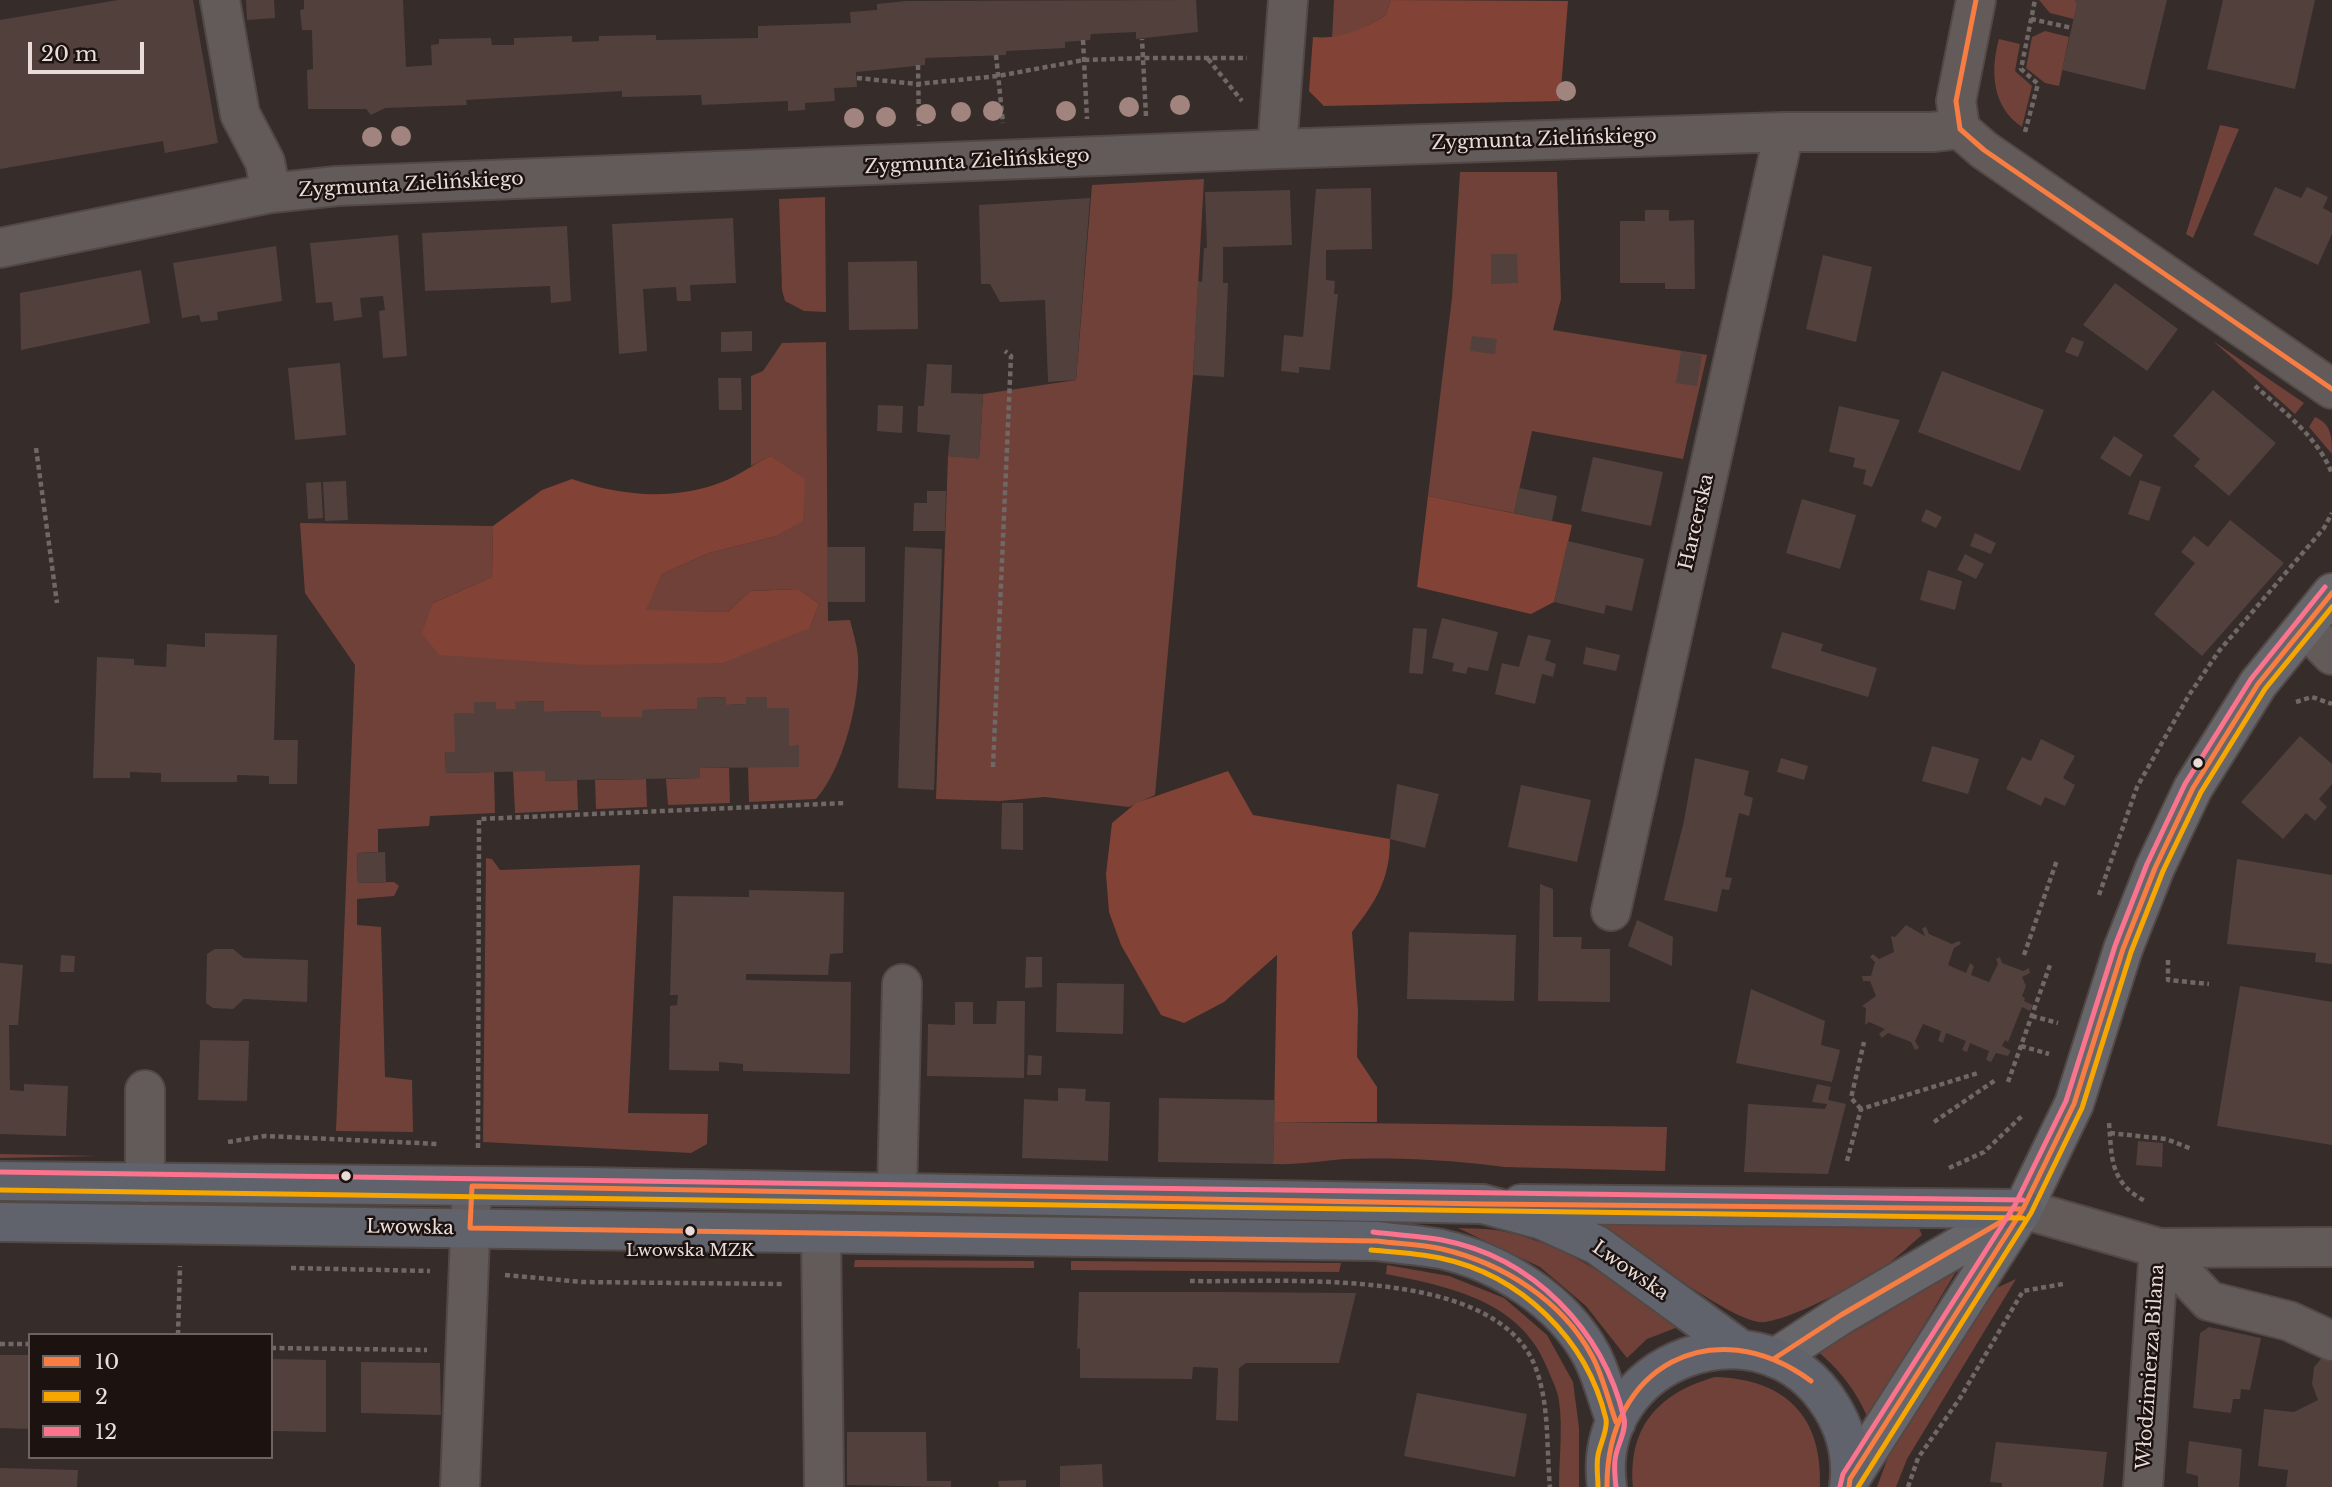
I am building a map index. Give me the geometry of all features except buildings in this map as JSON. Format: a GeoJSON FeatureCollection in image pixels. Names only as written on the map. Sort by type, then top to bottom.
{"type":"FeatureCollection","features":[{"type":"Feature","properties":{"kind":"highway","name":"Lwowska"},"geometry":{"type":"LineString","coordinates":[[0,1181],[472,1186],[1483,1204],[1542,1220],[1597,1245],[1757,1354],[1794,1368],[1825,1397],[1845,1436],[1849,1483]]}},
{"type":"Feature","properties":{"kind":"highway"},"geometry":{"type":"LineString","coordinates":[[1483,1204],[2023,1209]]}},
{"type":"Feature","properties":{"kind":"highway","name":"Lwowska"},"geometry":{"type":"LineString","coordinates":[[0,1222],[1377,1241],[1442,1249],[1482,1262],[1529,1287],[1563,1318],[1591,1355],[1616,1422]]}},
{"type":"Feature","properties":{"kind":"highway"},"geometry":{"type":"LineString","coordinates":[[1607,1487],[1606,1459],[1616,1422],[1637,1390],[1666,1365],[1702,1351],[1757,1354]]}},
{"type":"Feature","properties":{"kind":"main road"},"geometry":{"type":"LineString","coordinates":[[1849,1483],[2023,1209],[2074,1104],[2120,957],[2155,868],[2193,788],[2258,684],[2332,593]]}},
{"type":"Feature","properties":{"kind":"main road"},"geometry":{"type":"LineString","coordinates":[[1757,1354],[1840,1315],[2023,1209]]}},
{"type":"Feature","properties":{"kind":"street"},"geometry":{"type":"LineString","coordinates":[[220,0],[240,114],[265,162],[271,193]]}},
{"type":"Feature","properties":{"kind":"street"},"geometry":{"type":"LineString","coordinates":[[1277,149],[1288,0]]}},
{"type":"Feature","properties":{"kind":"street"},"geometry":{"type":"LineString","coordinates":[[1976,0],[1956,101],[1960,129],[1984,150],[2332,389]]}},
{"type":"Feature","properties":{"kind":"street","name":"Zygmunta Zielińskiego"},"geometry":{"type":"LineString","coordinates":[[0,248],[271,193],[337,186],[1277,149],[1784,132],[1932,132],[1960,129]]}},
{"type":"Feature","properties":{"kind":"street","name":"Harcerska"},"geometry":{"type":"LineString","coordinates":[[1611,911],[1784,132]]}},
{"type":"Feature","properties":{"kind":"street"},"geometry":{"type":"LineString","coordinates":[[2305,627],[2332,655]]}},
{"type":"Feature","properties":{"kind":"street"},"geometry":{"type":"LineString","coordinates":[[897,1193],[902,984]]}},
{"type":"Feature","properties":{"kind":"street"},"geometry":{"type":"LineString","coordinates":[[145,1090],[145,1183]]}},
{"type":"Feature","properties":{"kind":"street"},"geometry":{"type":"LineString","coordinates":[[460,1487],[463,1351],[472,1186]]}},
{"type":"Feature","properties":{"kind":"street"},"geometry":{"type":"LineString","coordinates":[[2023,1209],[2159,1248],[2332,1247]]}},
{"type":"Feature","properties":{"kind":"street"},"geometry":{"type":"LineString","coordinates":[[821,1233],[824,1487]]}},
{"type":"Feature","properties":{"kind":"street"},"geometry":{"type":"LineString","coordinates":[[2159,1248],[2209,1301],[2289,1321],[2332,1341]]}},
{"type":"Feature","properties":{"kind":"street","name":"Włodzimierza Bilana"},"geometry":{"type":"LineString","coordinates":[[2143,1487],[2159,1248]]}},
{"type":"Feature","properties":{"kind":"path"},"geometry":{"type":"LineString","coordinates":[[2023,136],[2038,84],[2021,69],[2035,0]]}},
{"type":"Feature","properties":{"kind":"path"},"geometry":{"type":"LineString","coordinates":[[2031,19],[2072,28]]}},
{"type":"Feature","properties":{"kind":"path"},"geometry":{"type":"LineString","coordinates":[[1142,39],[1146,121]]}},
{"type":"Feature","properties":{"kind":"path"},"geometry":{"type":"LineString","coordinates":[[1083,40],[1087,124]]}},
{"type":"Feature","properties":{"kind":"path"},"geometry":{"type":"LineString","coordinates":[[996,55],[1003,127]]}},
{"type":"Feature","properties":{"kind":"path"},"geometry":{"type":"LineString","coordinates":[[1208,58],[1250,111]]}},
{"type":"Feature","properties":{"kind":"path"},"geometry":{"type":"LineString","coordinates":[[857,78],[917,84],[998,76],[1084,60],[1248,58]]}},
{"type":"Feature","properties":{"kind":"path"},"geometry":{"type":"LineString","coordinates":[[918,65],[919,130]]}},
{"type":"Feature","properties":{"kind":"path"},"geometry":{"type":"LineString","coordinates":[[993,767],[1011,356],[1005,351]]}},
{"type":"Feature","properties":{"kind":"path"},"geometry":{"type":"LineString","coordinates":[[2250,382],[2290,417],[2327,461],[2332,474]]}},
{"type":"Feature","properties":{"kind":"path"},"geometry":{"type":"LineString","coordinates":[[36,447],[57,604]]}},
{"type":"Feature","properties":{"kind":"path"},"geometry":{"type":"LineString","coordinates":[[2300,700],[2312,697],[2332,704]]}},
{"type":"Feature","properties":{"kind":"path"},"geometry":{"type":"LineString","coordinates":[[478,1148],[479,820],[846,803]]}},
{"type":"Feature","properties":{"kind":"path"},"geometry":{"type":"LineString","coordinates":[[2024,956],[2057,860]]}},
{"type":"Feature","properties":{"kind":"path"},"geometry":{"type":"LineString","coordinates":[[2168,960],[2168,980],[2209,984]]}},
{"type":"Feature","properties":{"kind":"path"},"geometry":{"type":"LineString","coordinates":[[2008,1082],[2050,965]]}},
{"type":"Feature","properties":{"kind":"path"},"geometry":{"type":"LineString","coordinates":[[2032,1016],[2058,1023]]}},
{"type":"Feature","properties":{"kind":"path"},"geometry":{"type":"LineString","coordinates":[[1861,1109],[1852,1098],[1864,1042]]}},
{"type":"Feature","properties":{"kind":"path"},"geometry":{"type":"LineString","coordinates":[[2021,1046],[2049,1054]]}},
{"type":"Feature","properties":{"kind":"path"},"geometry":{"type":"LineString","coordinates":[[1861,1109],[1978,1073]]}},
{"type":"Feature","properties":{"kind":"path"},"geometry":{"type":"LineString","coordinates":[[1934,1122],[1997,1079]]}},
{"type":"Feature","properties":{"kind":"path"},"geometry":{"type":"LineString","coordinates":[[2074,1104],[2109,1117],[2111,1165],[2133,1195],[2151,1205]]}},
{"type":"Feature","properties":{"kind":"path"},"geometry":{"type":"LineString","coordinates":[[1847,1161],[1861,1109]]}},
{"type":"Feature","properties":{"kind":"path"},"geometry":{"type":"LineString","coordinates":[[2110,1133],[2166,1139],[2192,1149]]}},
{"type":"Feature","properties":{"kind":"path"},"geometry":{"type":"LineString","coordinates":[[166,1266],[193,1267]]}},
{"type":"Feature","properties":{"kind":"path"},"geometry":{"type":"LineString","coordinates":[[178,1333],[180,1266]]}},
{"type":"Feature","properties":{"kind":"path"},"geometry":{"type":"LineString","coordinates":[[289,1268],[467,1271],[582,1282],[769,1285],[821,1279]]}},
{"type":"Feature","properties":{"kind":"path"},"geometry":{"type":"LineString","coordinates":[[1176,1280],[1393,1285],[1440,1295],[1477,1310],[1508,1330],[1534,1364],[1547,1412],[1550,1487]]}},
{"type":"Feature","properties":{"kind":"path"},"geometry":{"type":"LineString","coordinates":[[1908,1487],[1918,1458],[1960,1398],[2023,1291],[2063,1284]]}},
{"type":"Feature","properties":{"kind":"path"},"geometry":{"type":"LineString","coordinates":[[0,1344],[28,1344]]}},
{"type":"Feature","properties":{"kind":"path"},"geometry":{"type":"LineString","coordinates":[[273,1348],[463,1351]]}},
{"type":"Feature","properties":{"kind":"shaded area"},"geometry":{"type":"Polygon","coordinates":[[[1334,0],[1391,0],[1385,16],[1355,32],[1332,39],[1334,0]]]}},
{"type":"Feature","properties":{"kind":"shaded area"},"geometry":{"type":"Polygon","coordinates":[[[1391,0],[1568,1],[1560,101],[1324,106],[1309,91],[1313,37],[1333,37],[1368,25],[1385,16],[1391,0]]]}},
{"type":"Feature","properties":{"kind":"shaded area"},"geometry":{"type":"Polygon","coordinates":[[[2039,0],[2075,0],[2077,4],[2074,19],[2050,13],[2039,0]]]}},
{"type":"Feature","properties":{"kind":"shaded area"},"geometry":{"type":"Polygon","coordinates":[[[2045,31],[2069,37],[2059,86],[2045,83],[2026,68],[2032,37],[2045,31]]]}},
{"type":"Feature","properties":{"kind":"shaded area"},"geometry":{"type":"Polygon","coordinates":[[[1999,39],[2020,44],[2015,71],[2032,86],[2022,127],[2004,109],[1996,88],[1994,76],[1999,39]]]}},
{"type":"Feature","properties":{"kind":"shaded area"},"geometry":{"type":"Polygon","coordinates":[[[2220,125],[2239,129],[2193,238],[2186,234],[2220,125]]]}},
{"type":"Feature","properties":{"kind":"shaded area"},"geometry":{"type":"Polygon","coordinates":[[[1460,172],[1557,172],[1561,299],[1553,330],[1707,355],[1683,459],[1532,431],[1514,513],[1428,496],[1452,298],[1460,172]]]}},
{"type":"Feature","properties":{"kind":"shaded area"},"geometry":{"type":"Polygon","coordinates":[[[1204,179],[1193,375],[1155,795],[1129,807],[1045,797],[999,801],[936,799],[948,456],[979,458],[983,394],[1076,380],[1092,185],[1204,179]]]}},
{"type":"Feature","properties":{"kind":"shaded area"},"geometry":{"type":"Polygon","coordinates":[[[825,197],[826,312],[804,311],[785,301],[782,290],[779,199],[825,197]]]}},
{"type":"Feature","properties":{"kind":"shaded area"},"geometry":{"type":"Polygon","coordinates":[[[2213,341],[2304,403],[2295,414],[2213,341]]]}},
{"type":"Feature","properties":{"kind":"shaded area"},"geometry":{"type":"Polygon","coordinates":[[[826,342],[828,621],[850,620],[857,652],[858,674],[848,732],[826,786],[816,799],[749,802],[748,767],[799,766],[799,746],[789,746],[789,708],[767,708],[767,697],[746,697],[746,704],[726,705],[725,697],[698,698],[697,709],[642,710],[642,717],[601,717],[600,711],[544,712],[544,701],[516,702],[516,709],[496,709],[496,702],[474,713],[455,752],[445,752],[446,773],[494,772],[495,813],[430,816],[429,826],[378,829],[378,852],[357,853],[358,883],[394,882],[399,886],[394,896],[357,899],[357,925],[381,927],[385,1077],[412,1080],[413,1132],[336,1131],[355,665],[305,593],[300,523],[493,526],[492,577],[433,603],[810,628],[819,604],[799,589],[750,591],[728,612],[645,611],[662,574],[709,553],[777,536],[802,521],[770,456],[751,466],[751,376],[763,371],[782,343],[826,342]]]}},
{"type":"Feature","properties":{"kind":"shaded area"},"geometry":{"type":"Polygon","coordinates":[[[2315,417],[2328,428],[2332,454],[2309,427],[2315,417]]]}},
{"type":"Feature","properties":{"kind":"shaded area"},"geometry":{"type":"Polygon","coordinates":[[[770,456],[805,479],[803,521],[777,536],[709,553],[662,574],[646,610],[728,612],[750,591],[799,589],[819,604],[810,628],[723,663],[587,665],[439,655],[422,633],[433,603],[492,577],[493,526],[542,490],[572,479],[627,492],[685,492],[728,479],[770,456]]]}},
{"type":"Feature","properties":{"kind":"shaded area"},"geometry":{"type":"Polygon","coordinates":[[[1428,496],[1572,525],[1554,602],[1531,614],[1417,587],[1428,496]]]}},
{"type":"Feature","properties":{"kind":"shaded area"},"geometry":{"type":"Polygon","coordinates":[[[700,768],[729,768],[730,803],[668,805],[666,779],[700,778],[700,768]]]}},
{"type":"Feature","properties":{"kind":"shaded area"},"geometry":{"type":"Polygon","coordinates":[[[513,771],[545,771],[546,781],[577,780],[578,810],[515,813],[513,771]]]}},
{"type":"Feature","properties":{"kind":"shaded area"},"geometry":{"type":"Polygon","coordinates":[[[1228,771],[1253,815],[1390,839],[1387,866],[1380,889],[1352,932],[1358,1011],[1357,1057],[1377,1087],[1377,1122],[1274,1122],[1277,955],[1224,1002],[1184,1023],[1161,1015],[1121,945],[1109,912],[1106,874],[1112,823],[1136,803],[1228,771]]]}},
{"type":"Feature","properties":{"kind":"shaded area"},"geometry":{"type":"Polygon","coordinates":[[[646,779],[647,807],[596,809],[595,780],[646,779]]]}},
{"type":"Feature","properties":{"kind":"shaded area"},"geometry":{"type":"Polygon","coordinates":[[[486,858],[492,859],[500,870],[640,865],[628,1113],[708,1114],[707,1144],[691,1153],[483,1142],[486,858]]]}},
{"type":"Feature","properties":{"kind":"shaded area"},"geometry":{"type":"Polygon","coordinates":[[[1274,1122],[1667,1127],[1665,1171],[1504,1167],[1382,1158],[1273,1164],[1274,1122]]]}},
{"type":"Feature","properties":{"kind":"shaded area"},"geometry":{"type":"Polygon","coordinates":[[[0,1154],[100,1156],[0,1158],[0,1154]]]}},
{"type":"Feature","properties":{"kind":"shaded area"},"geometry":{"type":"Polygon","coordinates":[[[1606,1218],[1918,1226],[1922,1235],[1885,1266],[1860,1282],[1803,1310],[1759,1322],[1725,1308],[1703,1295],[1604,1226],[1606,1218]]]}},
{"type":"Feature","properties":{"kind":"shaded area"},"geometry":{"type":"Polygon","coordinates":[[[1458,1228],[1501,1231],[1549,1246],[1616,1282],[1678,1327],[1647,1339],[1627,1358],[1586,1306],[1540,1267],[1458,1228]]]}},
{"type":"Feature","properties":{"kind":"shaded area"},"geometry":{"type":"Polygon","coordinates":[[[855,1260],[1034,1261],[1034,1268],[854,1267],[855,1260]]]}},
{"type":"Feature","properties":{"kind":"shaded area"},"geometry":{"type":"Polygon","coordinates":[[[1963,1260],[1868,1418],[1846,1381],[1816,1350],[1892,1309],[1963,1260]]]}},
{"type":"Feature","properties":{"kind":"shaded area"},"geometry":{"type":"Polygon","coordinates":[[[1071,1261],[1341,1263],[1339,1272],[1071,1270],[1071,1261]]]}},
{"type":"Feature","properties":{"kind":"shaded area"},"geometry":{"type":"Polygon","coordinates":[[[1387,1265],[1449,1276],[1504,1298],[1547,1335],[1573,1382],[1579,1428],[1579,1487],[1559,1487],[1561,1422],[1558,1397],[1536,1347],[1521,1328],[1482,1301],[1435,1285],[1386,1274],[1387,1265]]]}},
{"type":"Feature","properties":{"kind":"shaded area"},"geometry":{"type":"Polygon","coordinates":[[[2016,1279],[1907,1459],[1896,1487],[1877,1487],[1894,1441],[1990,1291],[2016,1279]]]}},
{"type":"Feature","properties":{"kind":"shaded area"},"geometry":{"type":"Polygon","coordinates":[[[1715,1377],[1740,1379],[1761,1385],[1780,1394],[1795,1406],[1807,1422],[1815,1440],[1820,1487],[1633,1487],[1636,1446],[1651,1415],[1678,1392],[1715,1377]]]}},
{"type":"Feature","properties":{"kind":"transit line","name":"10"},"geometry":{"type":"LineString","coordinates":[[1976,0],[1956,101],[1960,129],[1984,150],[2332,389]]}},
{"type":"Feature","properties":{"kind":"transit line","name":"12"},"geometry":{"type":"LineString","coordinates":[[1840,1486],[1843,1474],[2015,1205],[2066,1101],[2115,946],[2147,864],[2185,784],[2251,679],[2325,587]]}},
{"type":"Feature","properties":{"kind":"transit line","name":"10"},"geometry":{"type":"LineString","coordinates":[[1849,1487],[1850,1479],[2023,1209],[2074,1104],[2123,949],[2155,868],[2193,788],[2258,684],[2332,593]]}},
{"type":"Feature","properties":{"kind":"transit line","name":"2"},"geometry":{"type":"LineString","coordinates":[[1858,1487],[2031,1213],[2082,1108],[2131,952],[2163,871],[2201,792],[2265,689],[2332,607]]}},
{"type":"Feature","properties":{"kind":"transit line","name":"12"},"geometry":{"type":"LineString","coordinates":[[0,1172],[2023,1200]]}},
{"type":"Feature","properties":{"kind":"transit line","name":"10"},"geometry":{"type":"LineString","coordinates":[[1616,1422],[1592,1356],[1579,1336],[1547,1301],[1508,1274],[1464,1255],[1442,1249],[1377,1241],[470,1228],[472,1186],[1483,1204],[2023,1209]]}},
{"type":"Feature","properties":{"kind":"transit line","name":"2"},"geometry":{"type":"LineString","coordinates":[[0,1190],[2023,1218]]}},
{"type":"Feature","properties":{"kind":"transit line","name":"10"},"geometry":{"type":"LineString","coordinates":[[1775,1358],[1841,1315],[2011,1216]]}},
{"type":"Feature","properties":{"kind":"transit line","name":"12"},"geometry":{"type":"LineString","coordinates":[[1373,1232],[1425,1237],[1475,1249],[1506,1263],[1559,1302],[1581,1327],[1600,1355],[1624,1418],[1615,1460],[1616,1487]]}},
{"type":"Feature","properties":{"kind":"transit line","name":"2"},"geometry":{"type":"LineString","coordinates":[[1371,1250],[1432,1256],[1470,1267],[1523,1295],[1546,1315],[1566,1337],[1583,1362],[1597,1390],[1606,1419],[1597,1459],[1598,1487]]}},
{"type":"Feature","properties":{"kind":"transit line","name":"10"},"geometry":{"type":"LineString","coordinates":[[1607,1487],[1611,1445],[1625,1410],[1645,1382],[1672,1362],[1703,1351],[1738,1350],[1774,1360],[1811,1381]]}},
{"type":"Feature","properties":{"kind":"place","name":"Lwowska MZK"},"geometry":{"type":"Point","coordinates":[690,1231]}}]}
